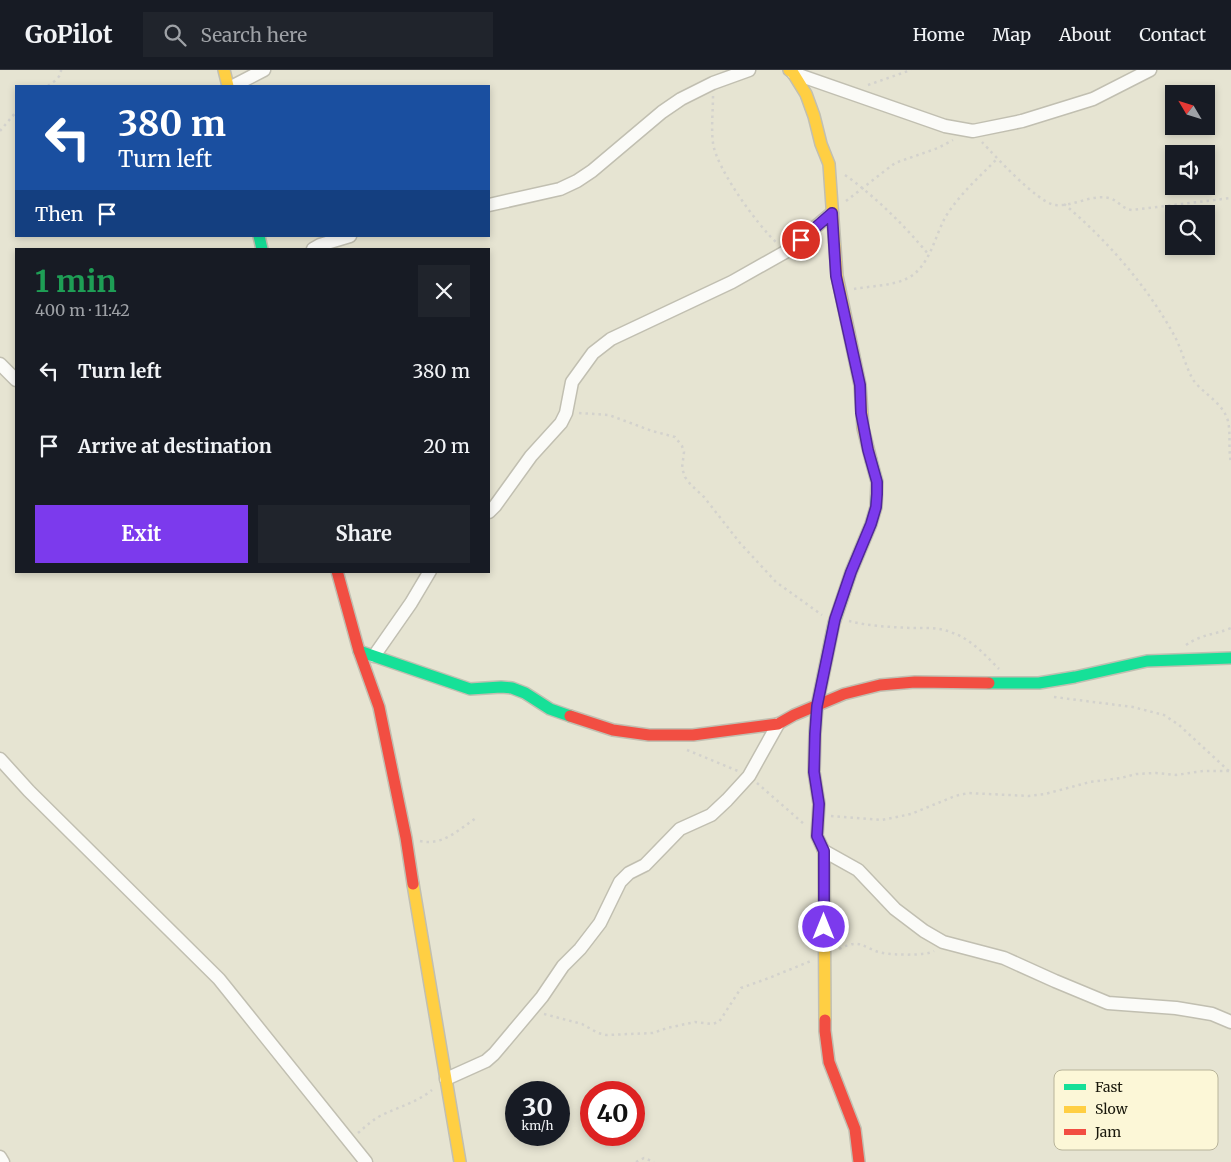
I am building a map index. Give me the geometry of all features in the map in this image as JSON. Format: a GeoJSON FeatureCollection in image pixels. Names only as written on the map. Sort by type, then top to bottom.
{"type":"FeatureCollection","features":[{"type":"Feature","properties":{"kind":"street"},"geometry":{"type":"LineString","coordinates":[[224,70],[228,85]]}},
{"type":"Feature","properties":{"kind":"street"},"geometry":{"type":"LineString","coordinates":[[235,85],[264,70]]}},
{"type":"Feature","properties":{"kind":"street"},"geometry":{"type":"LineString","coordinates":[[490,205],[560,189],[577,182],[662,112],[681,99],[713,83],[750,70]]}},
{"type":"Feature","properties":{"kind":"street"},"geometry":{"type":"LineString","coordinates":[[791,72],[945,126],[973,131],[1022,121],[1092,99],[1150,70]]}},
{"type":"Feature","properties":{"kind":"street"},"geometry":{"type":"LineString","coordinates":[[791,72],[806,94],[830,164],[836,276],[860,385],[861,413],[868,450],[877,482],[876,507],[871,524],[851,572],[834,621],[817,706],[815,734],[814,772],[819,804],[817,836],[824,851],[825,1031],[829,1062],[855,1129],[859,1162]]}},
{"type":"Feature","properties":{"kind":"street"},"geometry":{"type":"LineString","coordinates":[[490,511],[531,456],[561,423],[566,413],[572,382],[593,353],[612,339],[732,282],[787,251],[832,213]]}},
{"type":"Feature","properties":{"kind":"street"},"geometry":{"type":"LineString","coordinates":[[315,248],[347,237]]}},
{"type":"Feature","properties":{"kind":"street"},"geometry":{"type":"LineString","coordinates":[[0,364],[15,379]]}},
{"type":"Feature","properties":{"kind":"street"},"geometry":{"type":"LineString","coordinates":[[338,573],[359,651],[379,707],[406,838],[424,956],[460,1162]]}},
{"type":"Feature","properties":{"kind":"street"},"geometry":{"type":"LineString","coordinates":[[374,656],[411,603],[429,573]]}},
{"type":"Feature","properties":{"kind":"street"},"geometry":{"type":"LineString","coordinates":[[359,651],[470,689],[512,688],[526,693],[555,712],[613,730],[649,735],[693,735],[753,729],[778,724],[794,715],[844,694],[880,685],[914,682],[1014,683],[1048,681],[1075,678],[1147,661],[1231,658]]}},
{"type":"Feature","properties":{"kind":"street"},"geometry":{"type":"LineString","coordinates":[[446,1079],[486,1061],[494,1054],[542,997],[563,966],[580,949],[600,922],[622,879],[646,865],[680,829],[711,815],[749,776],[778,724]]}},
{"type":"Feature","properties":{"kind":"street"},"geometry":{"type":"LineString","coordinates":[[0,759],[29,791],[219,979],[366,1162]]}},
{"type":"Feature","properties":{"kind":"street"},"geometry":{"type":"LineString","coordinates":[[824,851],[858,870],[895,909],[924,931],[943,942],[1004,958],[1108,1003],[1167,1007],[1212,1014],[1231,1022]]}},
{"type":"Feature","properties":{"kind":"street"},"geometry":{"type":"LineString","coordinates":[[0,1157],[3,1162]]}},
{"type":"Feature","properties":{"kind":"path"},"geometry":{"type":"LineString","coordinates":[[49,85],[61,74],[61,70]]}},
{"type":"Feature","properties":{"kind":"path"},"geometry":{"type":"LineString","coordinates":[[848,92],[911,70]]}},
{"type":"Feature","properties":{"kind":"path"},"geometry":{"type":"LineString","coordinates":[[713,83],[713,144],[718,161],[728,180],[768,235],[787,251]]}},
{"type":"Feature","properties":{"kind":"path"},"geometry":{"type":"LineString","coordinates":[[0,131],[15,113]]}},
{"type":"Feature","properties":{"kind":"path"},"geometry":{"type":"LineString","coordinates":[[864,188],[895,163],[938,148],[973,131],[997,159],[1046,202],[1054,205],[1110,198],[1127,210],[1132,210],[1231,198]]}},
{"type":"Feature","properties":{"kind":"path"},"geometry":{"type":"LineString","coordinates":[[840,292],[907,279],[930,255],[946,216],[962,194],[997,159]]}},
{"type":"Feature","properties":{"kind":"path"},"geometry":{"type":"LineString","coordinates":[[830,164],[864,188],[895,216],[930,255]]}},
{"type":"Feature","properties":{"kind":"path"},"geometry":{"type":"LineString","coordinates":[[1064,204],[1085,222],[1139,283],[1175,336],[1194,380],[1224,410],[1228,421],[1231,463]]}},
{"type":"Feature","properties":{"kind":"path"},"geometry":{"type":"LineString","coordinates":[[566,413],[609,415],[652,431],[675,437],[684,452],[682,468],[685,477],[690,485],[704,497],[740,543],[776,582],[834,621],[840,618],[861,624],[912,628],[929,627],[955,633],[976,647],[1014,683]]}},
{"type":"Feature","properties":{"kind":"path"},"geometry":{"type":"LineString","coordinates":[[1170,660],[1199,637],[1231,628]]}},
{"type":"Feature","properties":{"kind":"path"},"geometry":{"type":"LineString","coordinates":[[1053,697],[1133,707],[1164,715],[1179,725],[1230,772]]}},
{"type":"Feature","properties":{"kind":"path"},"geometry":{"type":"LineString","coordinates":[[685,750],[749,776],[817,836]]}},
{"type":"Feature","properties":{"kind":"path"},"geometry":{"type":"LineString","coordinates":[[818,815],[882,820],[911,814],[968,792],[1029,796],[1045,794],[1090,782],[1144,773],[1176,776],[1203,771],[1230,772]]}},
{"type":"Feature","properties":{"kind":"path"},"geometry":{"type":"LineString","coordinates":[[406,838],[429,843],[440,841],[476,818]]}},
{"type":"Feature","properties":{"kind":"path"},"geometry":{"type":"LineString","coordinates":[[530,1010],[582,1024],[602,1035],[654,1033],[695,1022],[712,1024],[719,1022],[741,988],[824,957],[846,945],[869,946],[882,952],[925,954],[933,953],[943,942]]}},
{"type":"Feature","properties":{"kind":"path"},"geometry":{"type":"LineString","coordinates":[[350,1141],[368,1124],[380,1116],[422,1099],[446,1079]]}},
{"type":"Feature","properties":{"kind":"path"},"geometry":{"type":"LineString","coordinates":[[636,1162],[644,1158],[654,1162]]}},
{"type":"Feature","properties":{"kind":"traffic: fast"},"geometry":{"type":"LineString","coordinates":[[259,237],[262,248]]}},
{"type":"Feature","properties":{"kind":"traffic: fast"},"geometry":{"type":"LineString","coordinates":[[815,733],[817,706],[834,623],[876,507],[877,482],[871,460]]}},
{"type":"Feature","properties":{"kind":"traffic: fast"},"geometry":{"type":"LineString","coordinates":[[359,651],[470,689],[512,688],[525,693],[550,709],[570,716]]}},
{"type":"Feature","properties":{"kind":"traffic: fast"},"geometry":{"type":"LineString","coordinates":[[989,683],[1039,683],[1147,661],[1231,658]]}},
{"type":"Feature","properties":{"kind":"traffic: slow"},"geometry":{"type":"LineString","coordinates":[[224,70],[228,85]]}},
{"type":"Feature","properties":{"kind":"traffic: slow"},"geometry":{"type":"LineString","coordinates":[[789,70],[793,73],[806,94],[829,164],[837,276],[860,385],[863,428],[871,460]]}},
{"type":"Feature","properties":{"kind":"traffic: slow"},"geometry":{"type":"LineString","coordinates":[[815,733],[814,772],[819,804],[817,836],[824,851],[825,1020]]}},
{"type":"Feature","properties":{"kind":"traffic: slow"},"geometry":{"type":"LineString","coordinates":[[413,884],[460,1162]]}},
{"type":"Feature","properties":{"kind":"traffic: jam"},"geometry":{"type":"LineString","coordinates":[[338,573],[359,651],[379,707],[406,838],[413,884]]}},
{"type":"Feature","properties":{"kind":"traffic: jam"},"geometry":{"type":"LineString","coordinates":[[570,716],[613,730],[649,735],[693,735],[778,724],[794,715],[844,694],[880,685],[915,682],[989,683]]}},
{"type":"Feature","properties":{"kind":"traffic: jam"},"geometry":{"type":"LineString","coordinates":[[825,1020],[829,1062],[855,1129],[859,1162]]}},
{"type":"Feature","properties":{"kind":"route"},"geometry":{"type":"LineString","coordinates":[[801,240],[832,213],[836,276],[860,385],[863,428],[877,482],[876,507],[834,623],[817,706],[814,772],[819,804],[817,836],[824,851],[824,927]]}}]}
